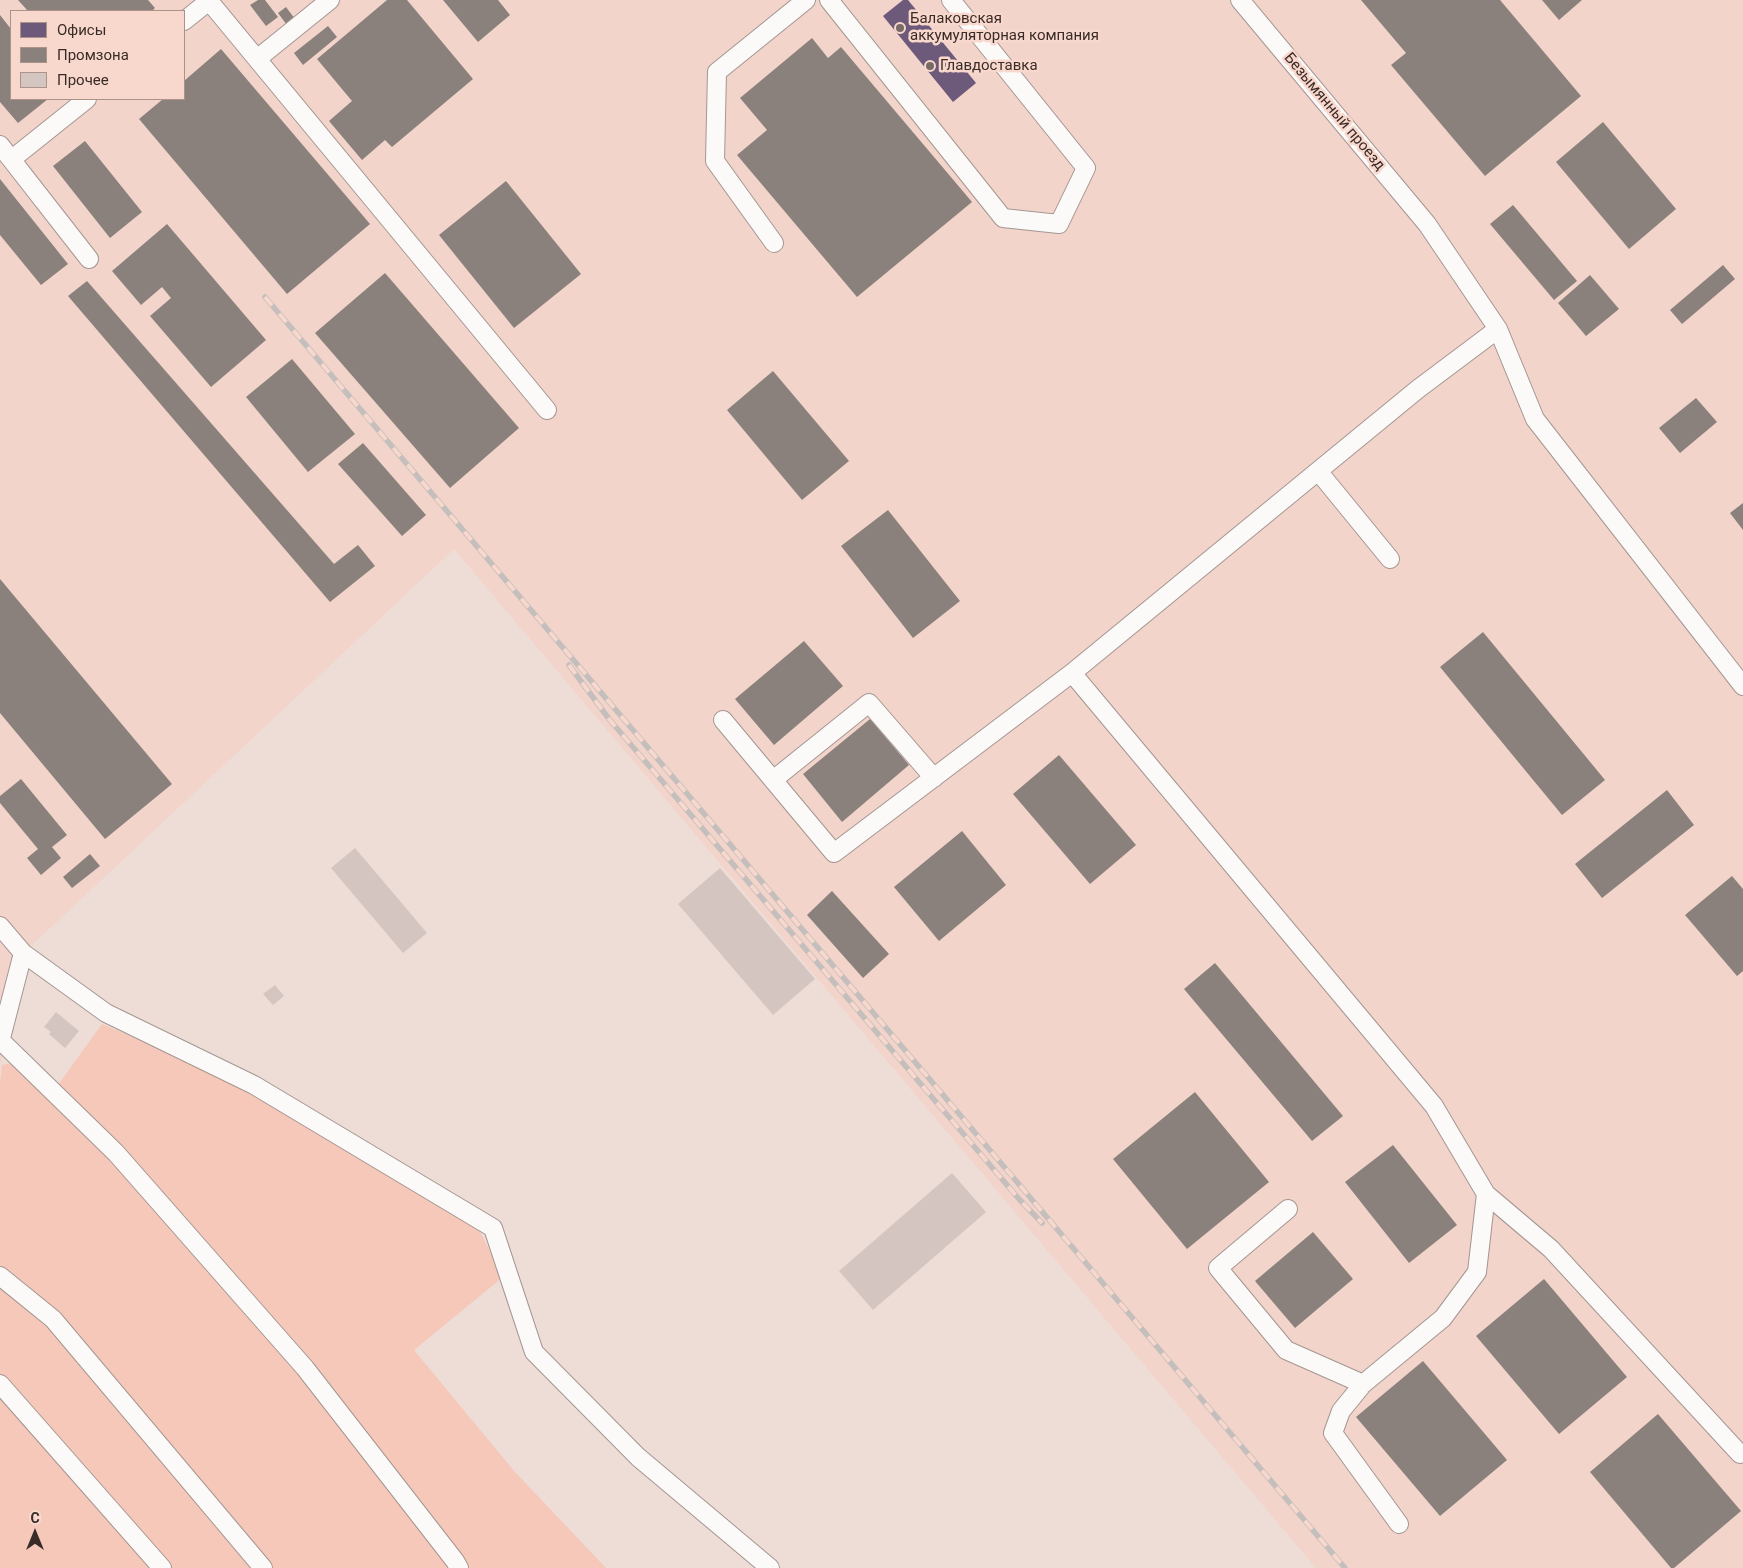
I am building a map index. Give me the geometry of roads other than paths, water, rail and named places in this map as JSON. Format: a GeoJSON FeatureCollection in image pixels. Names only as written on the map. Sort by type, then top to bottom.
{"type":"FeatureCollection","features":[{"type":"Feature","properties":{"kind":"street"},"geometry":{"type":"LineString","coordinates":[[185,20],[209,0],[548,410]]}},
{"type":"Feature","properties":{"kind":"street"},"geometry":{"type":"LineString","coordinates":[[257,59],[330,0]]}},
{"type":"Feature","properties":{"kind":"street"},"geometry":{"type":"LineString","coordinates":[[774,243],[715,161],[717,72],[806,0]]}},
{"type":"Feature","properties":{"kind":"street"},"geometry":{"type":"LineString","coordinates":[[829,0],[1003,218],[1058,224],[1086,168],[951,0]]}},
{"type":"Feature","properties":{"kind":"street","name":"Безымянный проезд"},"geometry":{"type":"LineString","coordinates":[[1240,0],[1427,224],[1498,329],[1535,419],[1743,686]]}},
{"type":"Feature","properties":{"kind":"street"},"geometry":{"type":"LineString","coordinates":[[12,159],[86,100]]}},
{"type":"Feature","properties":{"kind":"street"},"geometry":{"type":"LineString","coordinates":[[0,145],[89,259]]}},
{"type":"Feature","properties":{"kind":"street"},"geometry":{"type":"LineString","coordinates":[[723,720],[834,853],[1072,673],[1418,389],[1498,329]]}},
{"type":"Feature","properties":{"kind":"street"},"geometry":{"type":"LineString","coordinates":[[1318,471],[1390,559]]}},
{"type":"Feature","properties":{"kind":"street"},"geometry":{"type":"LineString","coordinates":[[1072,673],[1434,1106],[1486,1194],[1551,1249],[1740,1454]]}},
{"type":"Feature","properties":{"kind":"street"},"geometry":{"type":"LineString","coordinates":[[773,780],[869,703],[934,778]]}},
{"type":"Feature","properties":{"kind":"street"},"geometry":{"type":"LineString","coordinates":[[0,926],[23,953],[106,1013],[254,1085],[493,1228],[534,1352],[638,1457],[770,1568]]}},
{"type":"Feature","properties":{"kind":"street"},"geometry":{"type":"LineString","coordinates":[[23,953],[0,1041],[116,1153],[298,1360],[455,1560],[459,1568]]}},
{"type":"Feature","properties":{"kind":"street"},"geometry":{"type":"LineString","coordinates":[[1399,1524],[1333,1433],[1341,1411],[1363,1384],[1443,1318],[1477,1272],[1486,1194]]}},
{"type":"Feature","properties":{"kind":"street"},"geometry":{"type":"LineString","coordinates":[[1288,1209],[1218,1268],[1286,1350],[1363,1384]]}},
{"type":"Feature","properties":{"kind":"street"},"geometry":{"type":"LineString","coordinates":[[0,1276],[53,1319],[263,1568]]}},
{"type":"Feature","properties":{"kind":"street"},"geometry":{"type":"LineString","coordinates":[[0,1384],[162,1568]]}},
{"type":"Feature","properties":{"kind":"railway"},"geometry":{"type":"LineString","coordinates":[[265,297],[1345,1568]]}},
{"type":"Feature","properties":{"kind":"railway"},"geometry":{"type":"LineString","coordinates":[[569,665],[609,719],[1019,1199],[1042,1223]]}},
{"type":"Feature","properties":{"kind":"place","name":"Балаковская аккумуляторная компания"},"geometry":{"type":"Point","coordinates":[900,28]}},
{"type":"Feature","properties":{"kind":"place","name":"Главдоставка"},"geometry":{"type":"Point","coordinates":[930,66]}}]}
